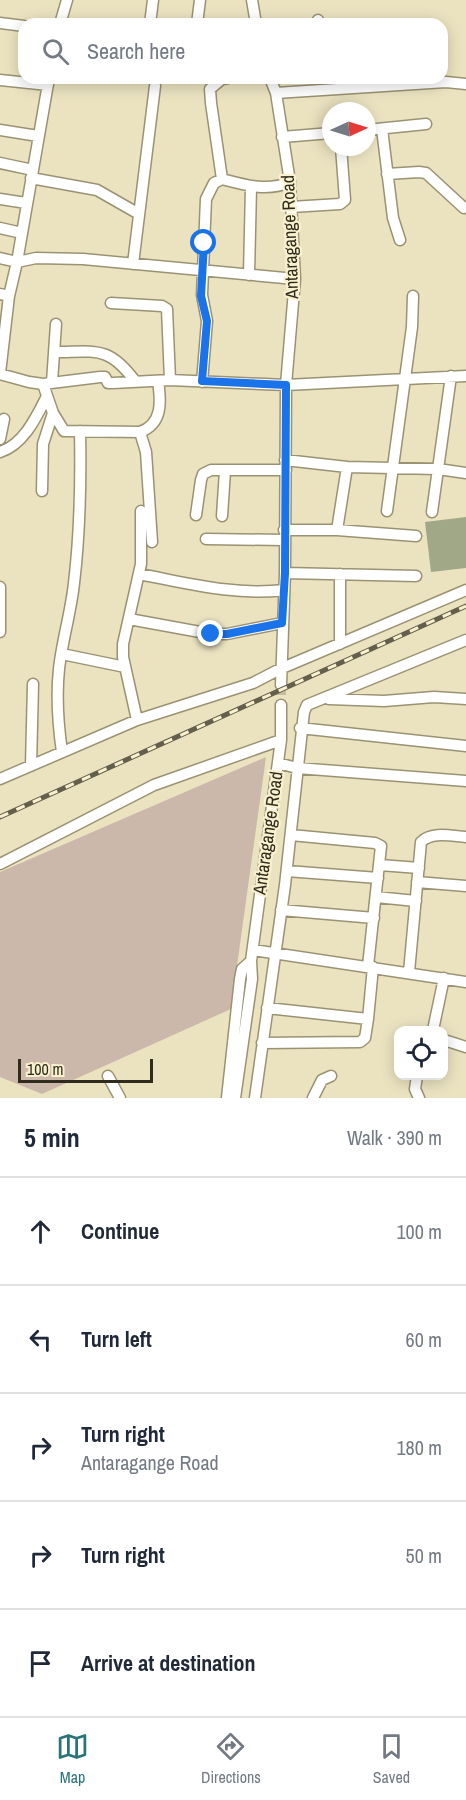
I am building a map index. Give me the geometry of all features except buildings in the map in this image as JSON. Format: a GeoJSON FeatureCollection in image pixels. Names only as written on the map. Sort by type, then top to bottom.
{"type":"FeatureCollection","features":[{"type":"Feature","properties":{"kind":"street"},"geometry":{"type":"LineString","coordinates":[[62,18],[67,0]]}},
{"type":"Feature","properties":{"kind":"street"},"geometry":{"type":"LineString","coordinates":[[151,18],[153,0]]}},
{"type":"Feature","properties":{"kind":"street"},"geometry":{"type":"LineString","coordinates":[[198,18],[200,0]]}},
{"type":"Feature","properties":{"kind":"street"},"geometry":{"type":"LineString","coordinates":[[252,0],[255,18]]}},
{"type":"Feature","properties":{"kind":"street"},"geometry":{"type":"LineString","coordinates":[[0,23],[18,25]]}},
{"type":"Feature","properties":{"kind":"street"},"geometry":{"type":"LineString","coordinates":[[0,80],[18,81]]}},
{"type":"Feature","properties":{"kind":"street"},"geometry":{"type":"LineString","coordinates":[[448,82],[466,84]]}},
{"type":"Feature","properties":{"kind":"street"},"geometry":{"type":"LineString","coordinates":[[48,84],[17,262],[4,295],[0,374],[29,382],[47,383],[105,377],[108,383],[170,380],[286,385],[466,376]]}},
{"type":"Feature","properties":{"kind":"street"},"geometry":{"type":"LineString","coordinates":[[216,84],[210,89],[222,179]]}},
{"type":"Feature","properties":{"kind":"street","name":"Antaragange Road"},"geometry":{"type":"LineString","coordinates":[[272,84],[276,93],[290,182],[295,279],[286,385],[285,573],[281,685]]}},
{"type":"Feature","properties":{"kind":"street"},"geometry":{"type":"LineString","coordinates":[[276,93],[326,84]]}},
{"type":"Feature","properties":{"kind":"street"},"geometry":{"type":"LineString","coordinates":[[133,264],[155,86]]}},
{"type":"Feature","properties":{"kind":"street"},"geometry":{"type":"LineString","coordinates":[[376,129],[426,124]]}},
{"type":"Feature","properties":{"kind":"street"},"geometry":{"type":"LineString","coordinates":[[381,129],[393,218],[400,240]]}},
{"type":"Feature","properties":{"kind":"street"},"geometry":{"type":"LineString","coordinates":[[0,130],[38,136]]}},
{"type":"Feature","properties":{"kind":"street"},"geometry":{"type":"LineString","coordinates":[[282,137],[322,134]]}},
{"type":"Feature","properties":{"kind":"street"},"geometry":{"type":"LineString","coordinates":[[291,207],[340,204],[345,200],[342,156]]}},
{"type":"Feature","properties":{"kind":"street"},"geometry":{"type":"LineString","coordinates":[[0,163],[32,174],[97,190],[139,214]]}},
{"type":"Feature","properties":{"kind":"street"},"geometry":{"type":"LineString","coordinates":[[387,174],[426,173],[464,208]]}},
{"type":"Feature","properties":{"kind":"street"},"geometry":{"type":"LineString","coordinates":[[202,381],[207,321],[201,296],[206,199],[214,183],[222,179],[251,187],[274,186],[290,182]]}},
{"type":"Feature","properties":{"kind":"street"},"geometry":{"type":"LineString","coordinates":[[249,275],[251,187]]}},
{"type":"Feature","properties":{"kind":"street"},"geometry":{"type":"LineString","coordinates":[[0,199],[26,204]]}},
{"type":"Feature","properties":{"kind":"street"},"geometry":{"type":"LineString","coordinates":[[0,228],[21,233]]}},
{"type":"Feature","properties":{"kind":"street"},"geometry":{"type":"LineString","coordinates":[[0,258],[17,262],[36,258],[83,259],[295,279]]}},
{"type":"Feature","properties":{"kind":"street"},"geometry":{"type":"LineString","coordinates":[[387,511],[412,327],[413,296]]}},
{"type":"Feature","properties":{"kind":"street"},"geometry":{"type":"LineString","coordinates":[[111,303],[162,306],[167,309],[170,380]]}},
{"type":"Feature","properties":{"kind":"street"},"geometry":{"type":"LineString","coordinates":[[0,452],[7,450],[29,429],[46,398],[56,324]]}},
{"type":"Feature","properties":{"kind":"street"},"geometry":{"type":"LineString","coordinates":[[54,352],[99,352],[114,357],[135,381]]}},
{"type":"Feature","properties":{"kind":"street"},"geometry":{"type":"LineString","coordinates":[[432,512],[451,376]]}},
{"type":"Feature","properties":{"kind":"street"},"geometry":{"type":"LineString","coordinates":[[46,398],[64,430],[140,432],[147,430],[155,423],[158,415],[161,400],[158,381]]}},
{"type":"Feature","properties":{"kind":"street"},"geometry":{"type":"LineString","coordinates":[[42,491],[44,444],[53,413]]}},
{"type":"Feature","properties":{"kind":"street"},"geometry":{"type":"LineString","coordinates":[[0,438],[4,419]]}},
{"type":"Feature","properties":{"kind":"street"},"geometry":{"type":"LineString","coordinates":[[62,752],[57,711],[59,668],[71,609],[78,551],[80,431]]}},
{"type":"Feature","properties":{"kind":"street"},"geometry":{"type":"LineString","coordinates":[[140,432],[146,452],[152,542]]}},
{"type":"Feature","properties":{"kind":"street"},"geometry":{"type":"LineString","coordinates":[[196,515],[203,474],[211,470],[225,471],[285,465],[393,467],[466,473]]}},
{"type":"Feature","properties":{"kind":"street"},"geometry":{"type":"LineString","coordinates":[[337,530],[346,467]]}},
{"type":"Feature","properties":{"kind":"street"},"geometry":{"type":"LineString","coordinates":[[222,516],[225,471]]}},
{"type":"Feature","properties":{"kind":"street"},"geometry":{"type":"LineString","coordinates":[[137,720],[125,667],[123,644],[139,574],[142,549],[141,511]]}},
{"type":"Feature","properties":{"kind":"street"},"geometry":{"type":"LineString","coordinates":[[206,539],[337,530],[416,536]]}},
{"type":"Feature","properties":{"kind":"street"},"geometry":{"type":"LineString","coordinates":[[285,573],[416,576]]}},
{"type":"Feature","properties":{"kind":"street"},"geometry":{"type":"LineString","coordinates":[[139,574],[202,586],[258,593],[284,590]]}},
{"type":"Feature","properties":{"kind":"street"},"geometry":{"type":"LineString","coordinates":[[340,574],[340,644]]}},
{"type":"Feature","properties":{"kind":"street"},"geometry":{"type":"LineString","coordinates":[[0,587],[2,610],[0,632]]}},
{"type":"Feature","properties":{"kind":"street"},"geometry":{"type":"LineString","coordinates":[[0,779],[137,720],[253,683],[280,669],[466,590]]}},
{"type":"Feature","properties":{"kind":"street"},"geometry":{"type":"LineString","coordinates":[[129,619],[211,634],[227,634],[282,623]]}},
{"type":"Feature","properties":{"kind":"street"},"geometry":{"type":"LineString","coordinates":[[255,1098],[287,871],[300,728],[307,705],[466,640]]}},
{"type":"Feature","properties":{"kind":"street"},"geometry":{"type":"LineString","coordinates":[[62,654],[125,667]]}},
{"type":"Feature","properties":{"kind":"street"},"geometry":{"type":"LineString","coordinates":[[31,765],[33,684]]}},
{"type":"Feature","properties":{"kind":"street"},"geometry":{"type":"LineString","coordinates":[[320,699],[384,701],[434,697],[466,699]]}},
{"type":"Feature","properties":{"kind":"street","name":"Antaragange Road"},"geometry":{"type":"LineString","coordinates":[[235,1098],[281,740],[281,705]]}},
{"type":"Feature","properties":{"kind":"street"},"geometry":{"type":"LineString","coordinates":[[300,728],[466,746]]}},
{"type":"Feature","properties":{"kind":"street"},"geometry":{"type":"LineString","coordinates":[[0,864],[154,785],[281,740]]}},
{"type":"Feature","properties":{"kind":"street"},"geometry":{"type":"LineString","coordinates":[[278,763],[297,768],[466,781]]}},
{"type":"Feature","properties":{"kind":"street"},"geometry":{"type":"LineString","coordinates":[[262,1043],[360,1042],[365,1038],[368,1019],[381,846],[375,843],[291,835]]}},
{"type":"Feature","properties":{"kind":"street"},"geometry":{"type":"LineString","coordinates":[[409,972],[421,842],[426,837],[436,835],[466,837]]}},
{"type":"Feature","properties":{"kind":"street"},"geometry":{"type":"LineString","coordinates":[[380,866],[419,868]]}},
{"type":"Feature","properties":{"kind":"street"},"geometry":{"type":"LineString","coordinates":[[287,871],[378,878]]}},
{"type":"Feature","properties":{"kind":"street"},"geometry":{"type":"LineString","coordinates":[[417,882],[466,886]]}},
{"type":"Feature","properties":{"kind":"street"},"geometry":{"type":"LineString","coordinates":[[376,897],[416,901]]}},
{"type":"Feature","properties":{"kind":"street"},"geometry":{"type":"LineString","coordinates":[[281,910],[374,918]]}},
{"type":"Feature","properties":{"kind":"street"},"geometry":{"type":"LineString","coordinates":[[252,955],[274,952],[466,982]]}},
{"type":"Feature","properties":{"kind":"street","name":"Antaragange Road"},"geometry":{"type":"LineString","coordinates":[[227,1098],[240,979],[242,969],[252,955]]}},
{"type":"Feature","properties":{"kind":"street"},"geometry":{"type":"LineString","coordinates":[[434,1026],[444,978]]}},
{"type":"Feature","properties":{"kind":"street"},"geometry":{"type":"LineString","coordinates":[[267,1008],[368,1019]]}},
{"type":"Feature","properties":{"kind":"street"},"geometry":{"type":"LineString","coordinates":[[448,1041],[466,1047]]}},
{"type":"Feature","properties":{"kind":"street"},"geometry":{"type":"LineString","coordinates":[[108,1076],[120,1098]]}},
{"type":"Feature","properties":{"kind":"street"},"geometry":{"type":"LineString","coordinates":[[313,1098],[322,1080],[331,1076]]}},
{"type":"Feature","properties":{"kind":"street"},"geometry":{"type":"LineString","coordinates":[[416,1080],[414,1089],[419,1098]]}},
{"type":"Feature","properties":{"kind":"shaded area"},"geometry":{"type":"Polygon","coordinates":[[[266,757],[231,1009],[42,1094],[0,1077],[0,872],[266,757]]]}},
{"type":"Feature","properties":{"kind":"tunnel"},"geometry":{"type":"LineString","coordinates":[[281,685],[281,705]]}},
{"type":"Feature","properties":{"kind":"railway"},"geometry":{"type":"LineString","coordinates":[[0,817],[466,606]]}},
{"type":"Feature","properties":{"kind":"route"},"geometry":{"type":"LineString","coordinates":[[204,243],[201,296],[207,321],[202,381],[286,385],[285,573],[282,623],[227,634],[211,634]]}}]}
